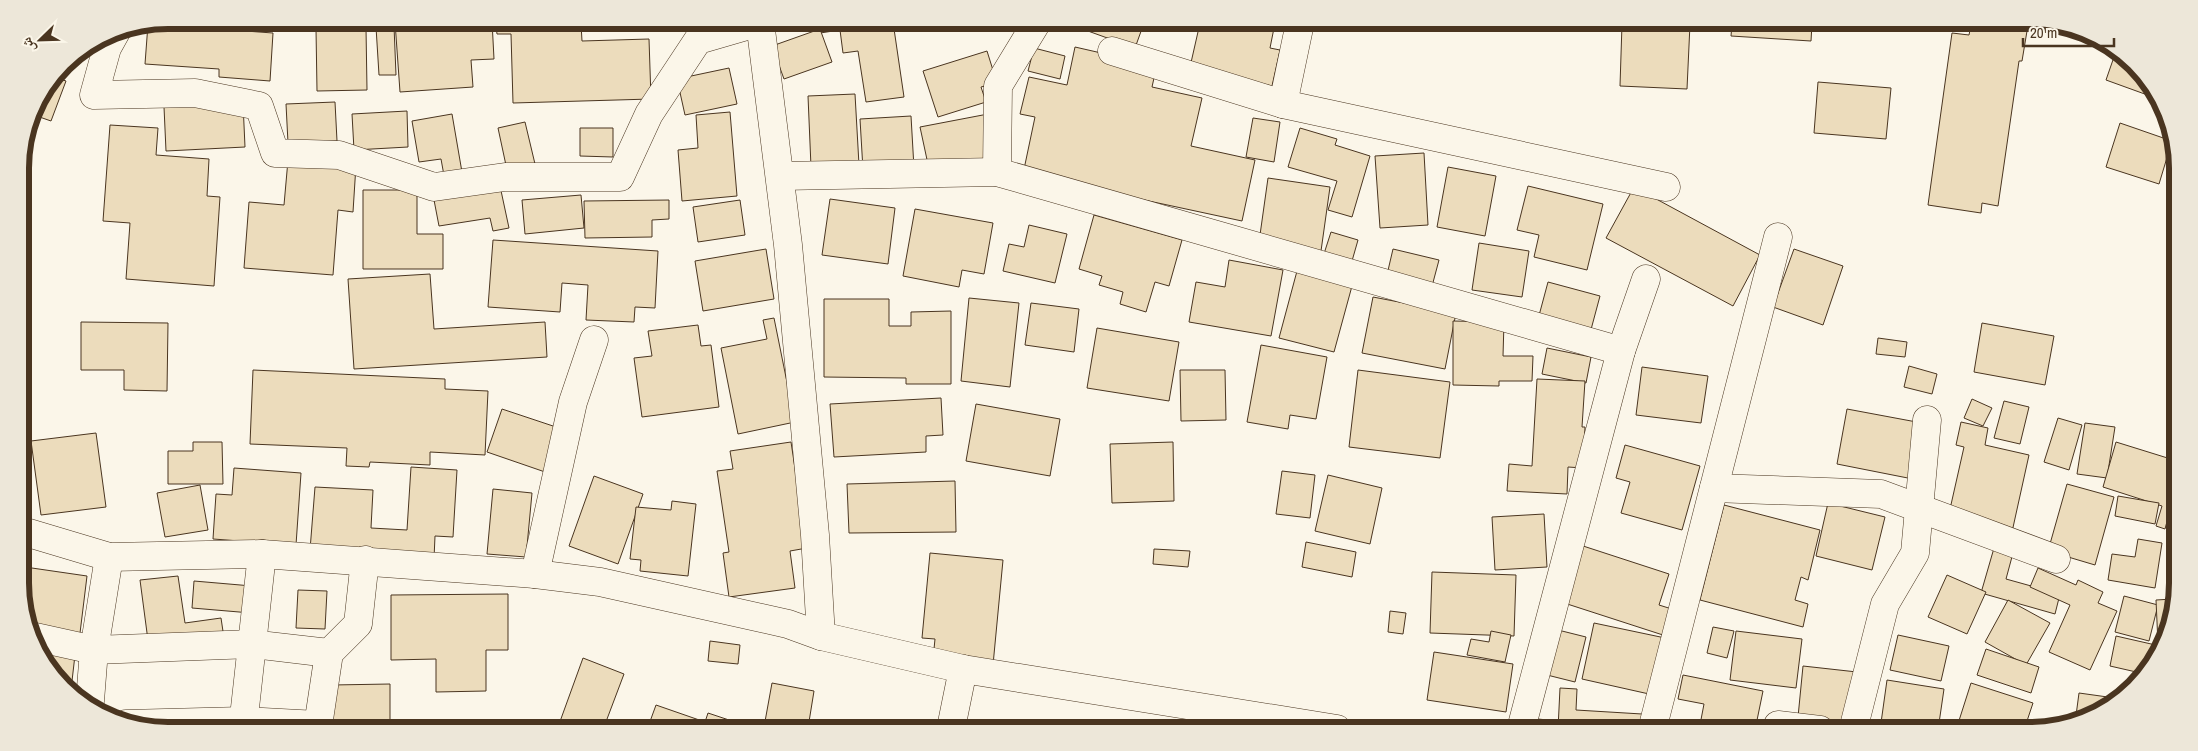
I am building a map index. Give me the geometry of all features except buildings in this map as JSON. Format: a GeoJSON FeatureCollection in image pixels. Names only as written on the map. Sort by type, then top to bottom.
{"type":"FeatureCollection","features":[{"type":"Feature","properties":{"kind":"street"},"geometry":{"type":"LineString","coordinates":[[111,40],[107,48],[94,95],[195,93],[259,106],[275,153],[340,156],[434,188],[505,177],[620,177],[648,114],[698,40],[736,29]]}},
{"type":"Feature","properties":{"kind":"street"},"geometry":{"type":"LineString","coordinates":[[761,29],[781,176],[815,536],[821,636]]}},
{"type":"Feature","properties":{"kind":"street"},"geometry":{"type":"LineString","coordinates":[[997,172],[998,86],[1033,29]]}},
{"type":"Feature","properties":{"kind":"street"},"geometry":{"type":"LineString","coordinates":[[1283,104],[1299,29]]}},
{"type":"Feature","properties":{"kind":"street"},"geometry":{"type":"LineString","coordinates":[[1112,51],[1283,104],[1666,187]]}},
{"type":"Feature","properties":{"kind":"street"},"geometry":{"type":"LineString","coordinates":[[781,176],[997,172],[1621,351]]}},
{"type":"Feature","properties":{"kind":"street"},"geometry":{"type":"LineString","coordinates":[[1654,722],[1778,237]]}},
{"type":"Feature","properties":{"kind":"street"},"geometry":{"type":"LineString","coordinates":[[1523,722],[1621,351],[1646,280]]}},
{"type":"Feature","properties":{"kind":"street"},"geometry":{"type":"LineString","coordinates":[[535,574],[573,402],[594,340]]}},
{"type":"Feature","properties":{"kind":"street"},"geometry":{"type":"LineString","coordinates":[[1855,722],[1885,604],[1915,553],[1927,420]]}},
{"type":"Feature","properties":{"kind":"street"},"geometry":{"type":"LineString","coordinates":[[1714,488],[1881,494],[2056,559]]}},
{"type":"Feature","properties":{"kind":"street"},"geometry":{"type":"LineString","coordinates":[[29,533],[109,557],[262,554],[365,560],[535,574],[600,582],[788,624],[821,636],[962,669],[1294,722]]}},
{"type":"Feature","properties":{"kind":"street"},"geometry":{"type":"LineString","coordinates":[[243,722],[262,554]]}},
{"type":"Feature","properties":{"kind":"street"},"geometry":{"type":"LineString","coordinates":[[90,699],[94,650],[109,557]]}},
{"type":"Feature","properties":{"kind":"street"},"geometry":{"type":"LineString","coordinates":[[319,722],[329,653],[358,624],[365,560]]}},
{"type":"Feature","properties":{"kind":"street"},"geometry":{"type":"LineString","coordinates":[[40,638],[94,650],[252,644],[329,653]]}},
{"type":"Feature","properties":{"kind":"street"},"geometry":{"type":"LineString","coordinates":[[952,722],[962,669]]}}]}
